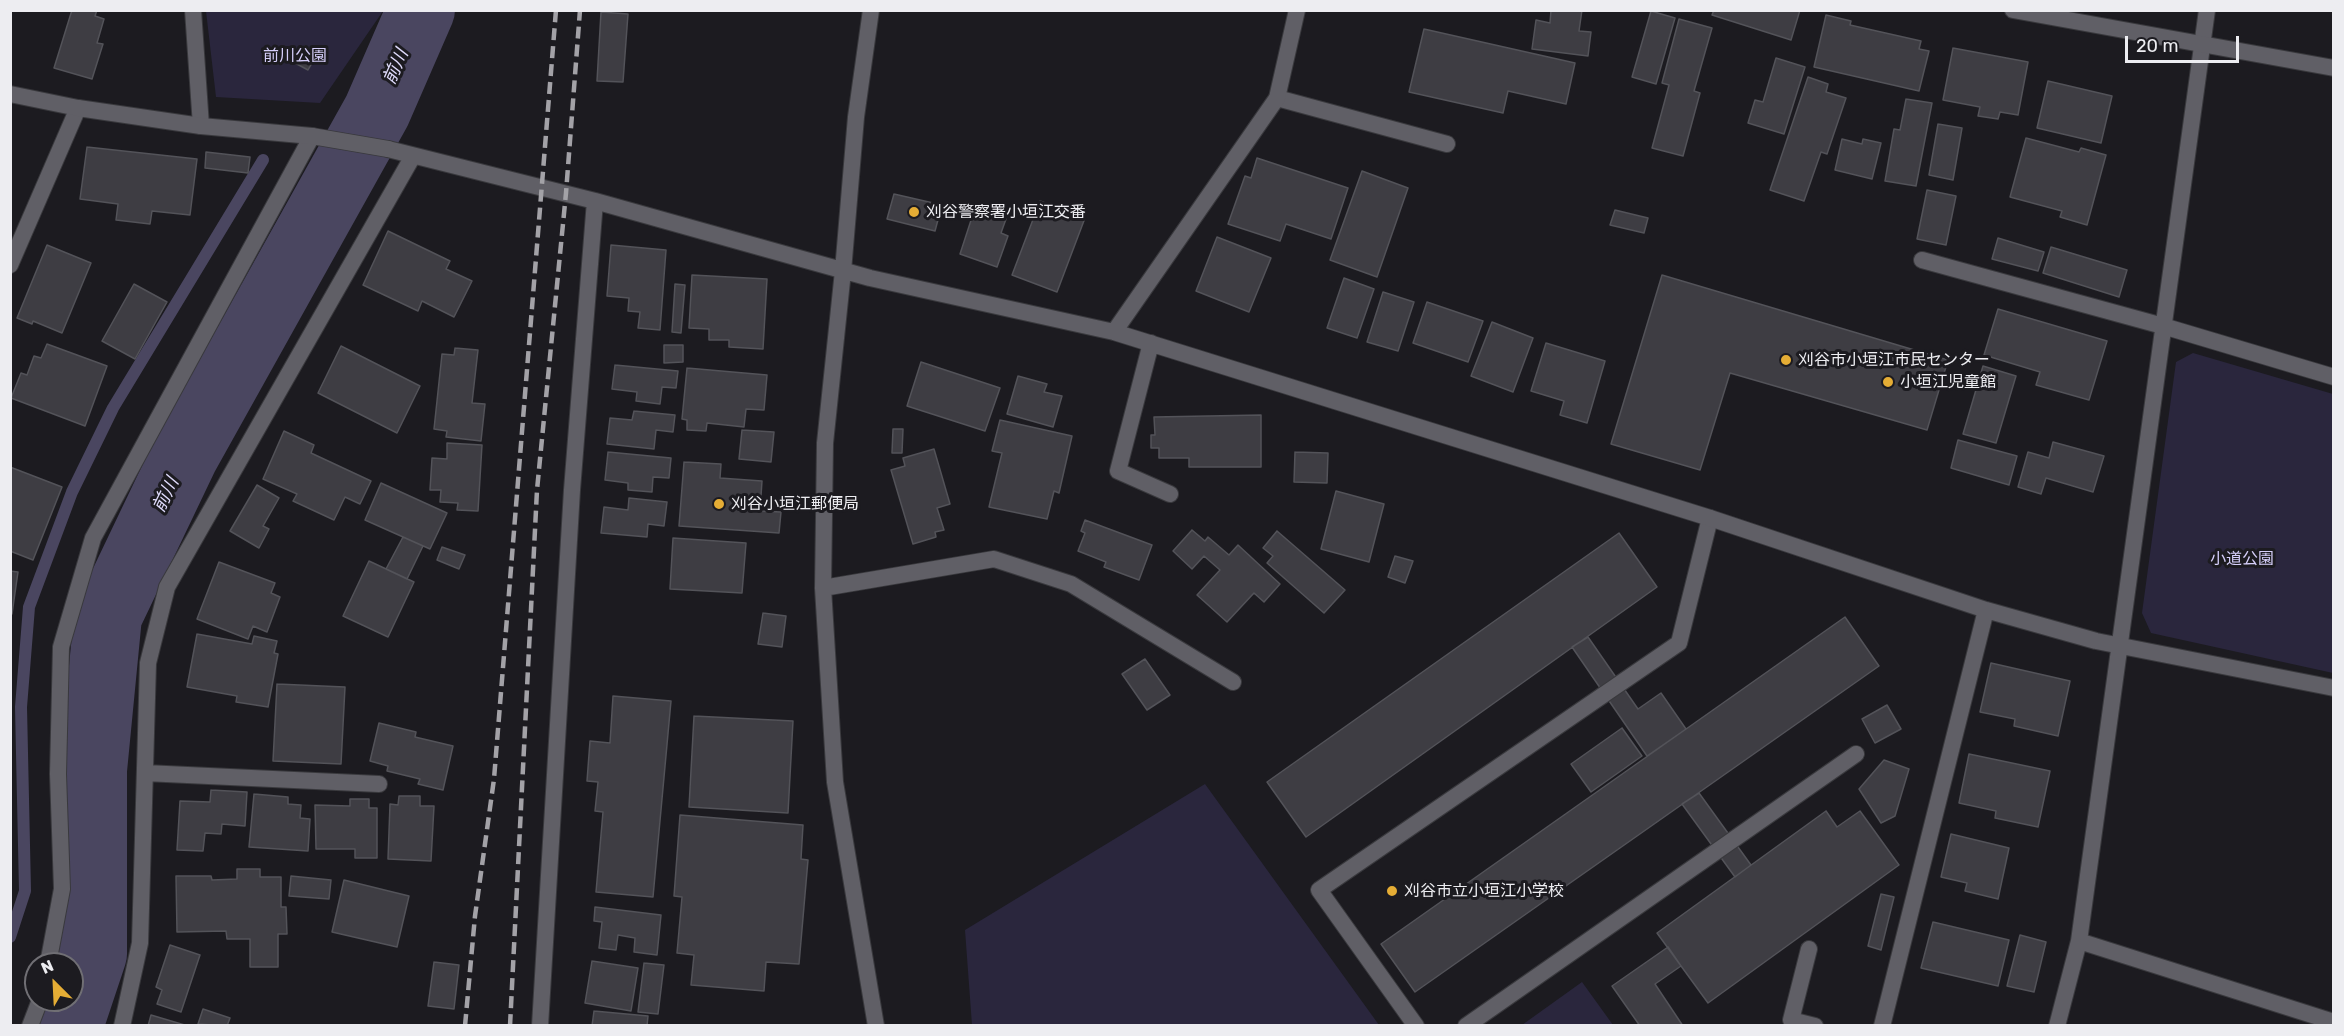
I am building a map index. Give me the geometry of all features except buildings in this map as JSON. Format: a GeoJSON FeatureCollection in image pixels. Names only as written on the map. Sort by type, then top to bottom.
{"type":"FeatureCollection","features":[{"type":"Feature","properties":{"kind":"street"},"geometry":{"type":"LineString","coordinates":[[193,10],[201,126]]}},
{"type":"Feature","properties":{"kind":"street"},"geometry":{"type":"LineString","coordinates":[[871,10],[856,117],[825,443],[823,588],[835,782],[876,1026]]}},
{"type":"Feature","properties":{"kind":"street"},"geometry":{"type":"LineString","coordinates":[[1114,332],[1277,98],[1297,10]]}},
{"type":"Feature","properties":{"kind":"street"},"geometry":{"type":"LineString","coordinates":[[2013,10],[2334,68]]}},
{"type":"Feature","properties":{"kind":"street"},"geometry":{"type":"LineString","coordinates":[[2056,1026],[2079,941],[2207,10]]}},
{"type":"Feature","properties":{"kind":"street"},"geometry":{"type":"LineString","coordinates":[[10,94],[78,108],[201,126],[312,136],[388,149],[595,201],[843,271],[1114,332],[1710,518],[1986,610],[2120,647],[2334,688]]}},
{"type":"Feature","properties":{"kind":"street"},"geometry":{"type":"LineString","coordinates":[[1277,98],[1447,144]]}},
{"type":"Feature","properties":{"kind":"street"},"geometry":{"type":"LineString","coordinates":[[10,266],[78,108]]}},
{"type":"Feature","properties":{"kind":"street"},"geometry":{"type":"LineString","coordinates":[[50,952],[62,889],[58,774],[61,647],[93,538],[312,136]]}},
{"type":"Feature","properties":{"kind":"street"},"geometry":{"type":"LineString","coordinates":[[122,1026],[140,943],[148,663],[166,587],[413,156]]}},
{"type":"Feature","properties":{"kind":"street"},"geometry":{"type":"LineString","coordinates":[[540,1026],[572,490],[595,201]]}},
{"type":"Feature","properties":{"kind":"street"},"geometry":{"type":"LineString","coordinates":[[1922,260],[2163,326],[2334,377]]}},
{"type":"Feature","properties":{"kind":"street"},"geometry":{"type":"LineString","coordinates":[[1151,343],[1118,471],[1170,494]]}},
{"type":"Feature","properties":{"kind":"street"},"geometry":{"type":"LineString","coordinates":[[1416,1026],[1319,890],[1679,644],[1710,518]]}},
{"type":"Feature","properties":{"kind":"street"},"geometry":{"type":"LineString","coordinates":[[823,588],[994,559],[1071,584],[1233,682]]}},
{"type":"Feature","properties":{"kind":"street"},"geometry":{"type":"LineString","coordinates":[[1882,1026],[1986,610]]}},
{"type":"Feature","properties":{"kind":"street"},"geometry":{"type":"LineString","coordinates":[[1466,1026],[1856,754]]}},
{"type":"Feature","properties":{"kind":"street"},"geometry":{"type":"LineString","coordinates":[[146,773],[379,784]]}},
{"type":"Feature","properties":{"kind":"street"},"geometry":{"type":"LineString","coordinates":[[2079,941],[2334,1022]]}},
{"type":"Feature","properties":{"kind":"street"},"geometry":{"type":"LineString","coordinates":[[1809,949],[1790,1023],[1815,1026]]}},
{"type":"Feature","properties":{"kind":"green space","name":"前川公園"},"geometry":{"type":"Polygon","coordinates":[[[206,11],[383,11],[320,103],[216,97],[206,11]]]}},
{"type":"Feature","properties":{"kind":"green space","name":"小道公園"},"geometry":{"type":"Polygon","coordinates":[[[2193,353],[2333,394],[2333,673],[2151,633],[2142,613],[2176,362],[2193,353]]]}},
{"type":"Feature","properties":{"kind":"green space"},"geometry":{"type":"Polygon","coordinates":[[[1205,784],[1379,1025],[972,1025],[965,930],[1205,784]]]}},
{"type":"Feature","properties":{"kind":"green space"},"geometry":{"type":"Polygon","coordinates":[[[1582,982],[1613,1025],[1522,1025],[1582,982]]]}},
{"type":"Feature","properties":{"kind":"waterway","name":"前川"},"geometry":{"type":"LineString","coordinates":[[69,1026],[93,954],[93,770],[108,616],[184,457],[377,111],[421,10]]}},
{"type":"Feature","properties":{"kind":"waterway"},"geometry":{"type":"LineString","coordinates":[[10,937],[25,891],[21,707],[29,607],[72,492],[113,408],[263,160]]}},
{"type":"Feature","properties":{"kind":"railway"},"geometry":{"type":"LineString","coordinates":[[465,1026],[475,916],[494,779],[556,10]]}},
{"type":"Feature","properties":{"kind":"railway"},"geometry":{"type":"LineString","coordinates":[[510,1026],[537,490],[566,193],[580,10]]}},
{"type":"Feature","properties":{"kind":"place","name":"刈谷警察署小垣江交番"},"geometry":{"type":"Point","coordinates":[914,212]}},
{"type":"Feature","properties":{"kind":"place","name":"刈谷市小垣江市民センター"},"geometry":{"type":"Point","coordinates":[1786,360]}},
{"type":"Feature","properties":{"kind":"place","name":"小垣江児童館"},"geometry":{"type":"Point","coordinates":[1888,382]}},
{"type":"Feature","properties":{"kind":"place","name":"刈谷小垣江郵便局"},"geometry":{"type":"Point","coordinates":[719,504]}},
{"type":"Feature","properties":{"kind":"place","name":"刈谷市立小垣江小学校"},"geometry":{"type":"Point","coordinates":[1392,891]}}]}
